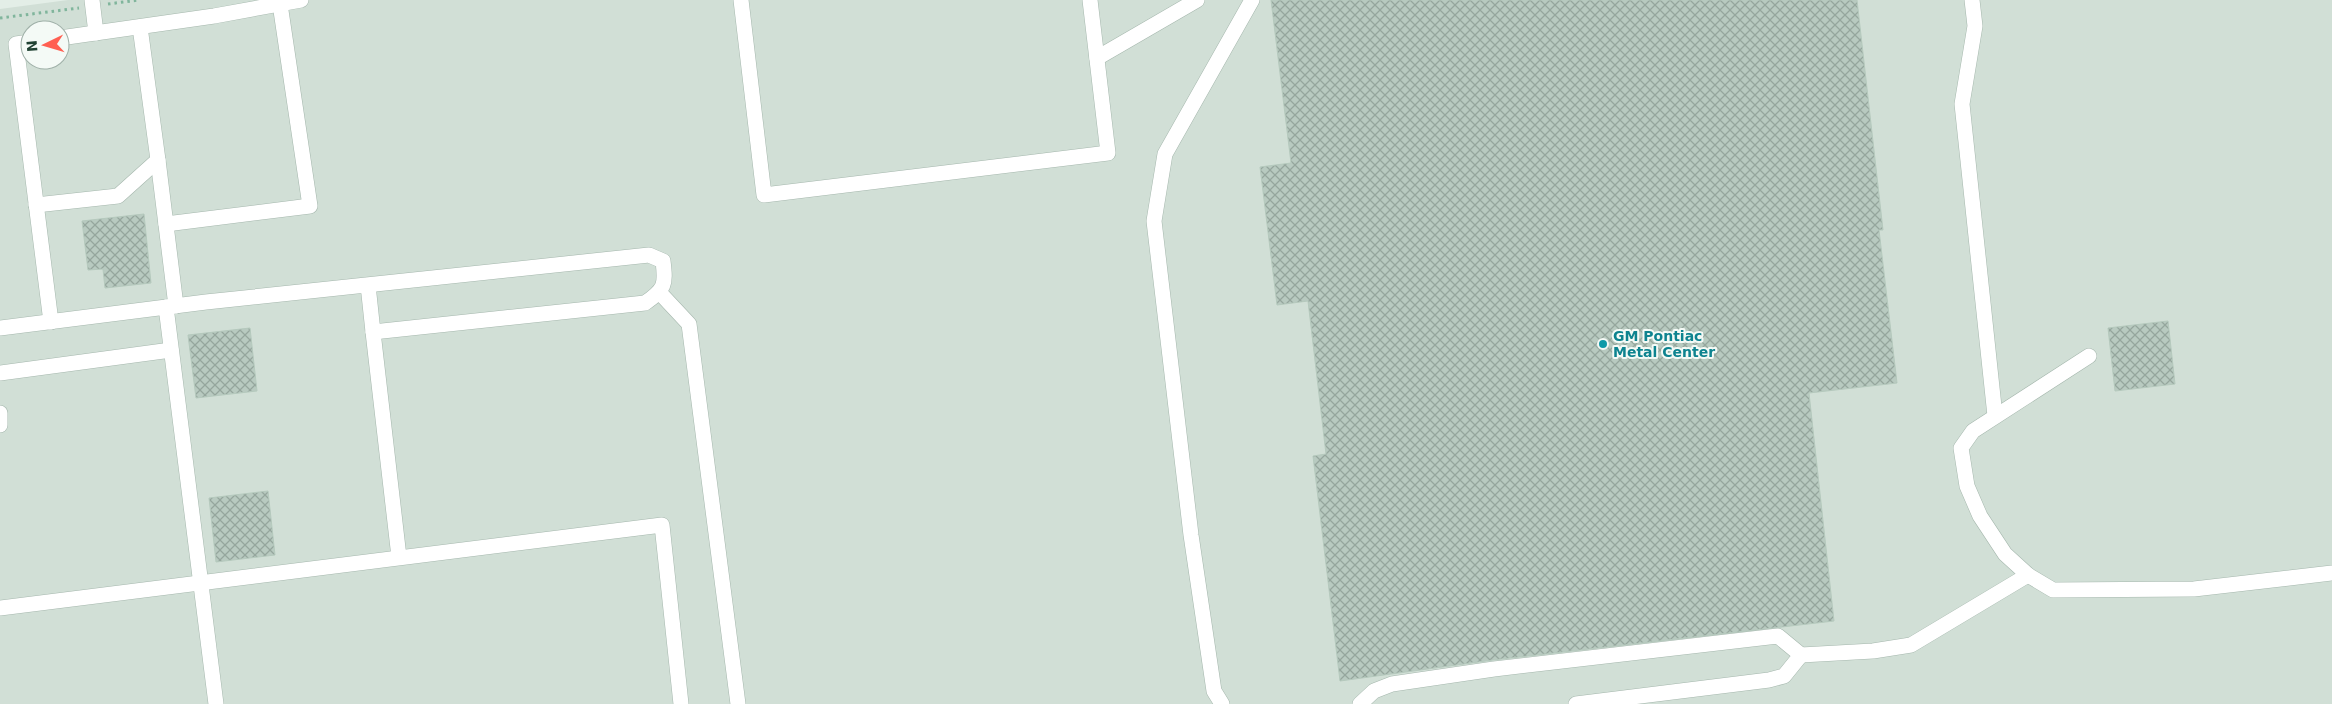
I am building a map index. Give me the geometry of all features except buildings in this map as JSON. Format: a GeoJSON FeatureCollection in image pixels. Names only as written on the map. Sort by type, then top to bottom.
{"type":"FeatureCollection","features":[{"type":"Feature","properties":{"kind":"lane"},"geometry":{"type":"LineString","coordinates":[[70,37],[140,27],[300,0]]}},
{"type":"Feature","properties":{"kind":"lane"},"geometry":{"type":"LineString","coordinates":[[741,0],[764,195],[1108,152],[1090,0]]}},
{"type":"Feature","properties":{"kind":"lane"},"geometry":{"type":"LineString","coordinates":[[1096,58],[1197,0]]}},
{"type":"Feature","properties":{"kind":"lane"},"geometry":{"type":"LineString","coordinates":[[1222,704],[1214,691],[1191,535],[1154,221],[1165,154],[1252,0]]}},
{"type":"Feature","properties":{"kind":"lane"},"geometry":{"type":"LineString","coordinates":[[1972,0],[1975,26],[1962,104],[1995,416]]}},
{"type":"Feature","properties":{"kind":"lane"},"geometry":{"type":"LineString","coordinates":[[92,3],[96,33]]}},
{"type":"Feature","properties":{"kind":"lane"},"geometry":{"type":"LineString","coordinates":[[166,224],[310,206],[280,4]]}},
{"type":"Feature","properties":{"kind":"lane"},"geometry":{"type":"LineString","coordinates":[[140,27],[166,224],[171,306],[171,350],[216,704]]}},
{"type":"Feature","properties":{"kind":"lane"},"geometry":{"type":"LineString","coordinates":[[20,43],[16,44],[51,322]]}},
{"type":"Feature","properties":{"kind":"lane"},"geometry":{"type":"LineString","coordinates":[[36,205],[118,196],[158,160]]}},
{"type":"Feature","properties":{"kind":"lane"},"geometry":{"type":"LineString","coordinates":[[0,328],[171,306],[649,255],[662,261],[666,280],[660,293],[645,303],[373,332]]}},
{"type":"Feature","properties":{"kind":"lane"},"geometry":{"type":"LineString","coordinates":[[368,285],[399,557]]}},
{"type":"Feature","properties":{"kind":"lane"},"geometry":{"type":"LineString","coordinates":[[660,293],[689,324],[738,704]]}},
{"type":"Feature","properties":{"kind":"lane"},"geometry":{"type":"LineString","coordinates":[[0,373],[171,350]]}},
{"type":"Feature","properties":{"kind":"lane"},"geometry":{"type":"LineString","coordinates":[[2088,356],[1973,431],[1961,448],[1967,486],[1980,516],[2005,554],[2028,575],[2053,590],[2194,589],[2332,574]]}},
{"type":"Feature","properties":{"kind":"lane"},"geometry":{"type":"LineString","coordinates":[[0,413],[0,425]]}},
{"type":"Feature","properties":{"kind":"lane"},"geometry":{"type":"LineString","coordinates":[[0,608],[662,525],[681,704]]}},
{"type":"Feature","properties":{"kind":"lane"},"geometry":{"type":"LineString","coordinates":[[1360,704],[1374,691],[1392,684],[1494,669],[1778,636],[1801,655],[1873,651],[1912,644],[2028,575]]}},
{"type":"Feature","properties":{"kind":"lane"},"geometry":{"type":"LineString","coordinates":[[1576,704],[1768,680],[1784,676],[1801,655]]}},
{"type":"Feature","properties":{"kind":"path"},"geometry":{"type":"LineString","coordinates":[[0,18],[92,3],[139,0]]}},
{"type":"Feature","properties":{"kind":"shaded area"},"geometry":{"type":"Polygon","coordinates":[[[68,0],[2332,0],[2332,704],[0,704],[0,9],[68,0]]]}},
{"type":"Feature","properties":{"kind":"place","name":"GM Pontiac Metal Center"},"geometry":{"type":"Point","coordinates":[1603,344]}}]}
